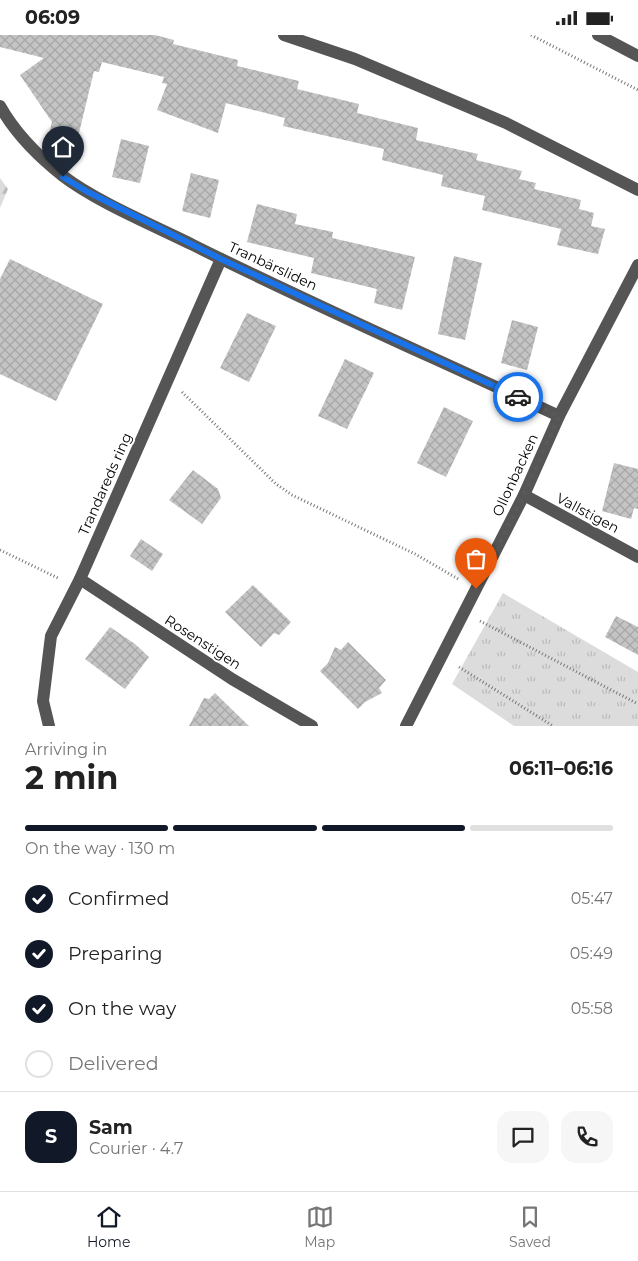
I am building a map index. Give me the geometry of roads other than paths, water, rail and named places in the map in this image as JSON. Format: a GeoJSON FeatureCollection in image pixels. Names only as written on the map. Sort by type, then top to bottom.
{"type":"FeatureCollection","features":[{"type":"Feature","properties":{"kind":"street"},"geometry":{"type":"LineString","coordinates":[[284,35],[355,59],[506,123],[638,190]]}},
{"type":"Feature","properties":{"kind":"street"},"geometry":{"type":"LineString","coordinates":[[598,35],[638,56]]}},
{"type":"Feature","properties":{"kind":"street","name":"Tranbärsliden"},"geometry":{"type":"LineString","coordinates":[[0,106],[16,130],[37,153],[63,177],[86,191],[221,259],[559,416]]}},
{"type":"Feature","properties":{"kind":"street","name":"Trandareds ring"},"geometry":{"type":"LineString","coordinates":[[49,726],[43,701],[51,636],[78,583],[221,259]]}},
{"type":"Feature","properties":{"kind":"street","name":"Ollonbacken"},"geometry":{"type":"LineString","coordinates":[[406,726],[524,495],[559,416],[633,290],[638,265]]}},
{"type":"Feature","properties":{"kind":"street","name":"Vallstigen"},"geometry":{"type":"LineString","coordinates":[[524,495],[638,557]]}},
{"type":"Feature","properties":{"kind":"street","name":"Rosenstigen"},"geometry":{"type":"LineString","coordinates":[[78,583],[232,679],[312,726]]}}]}
